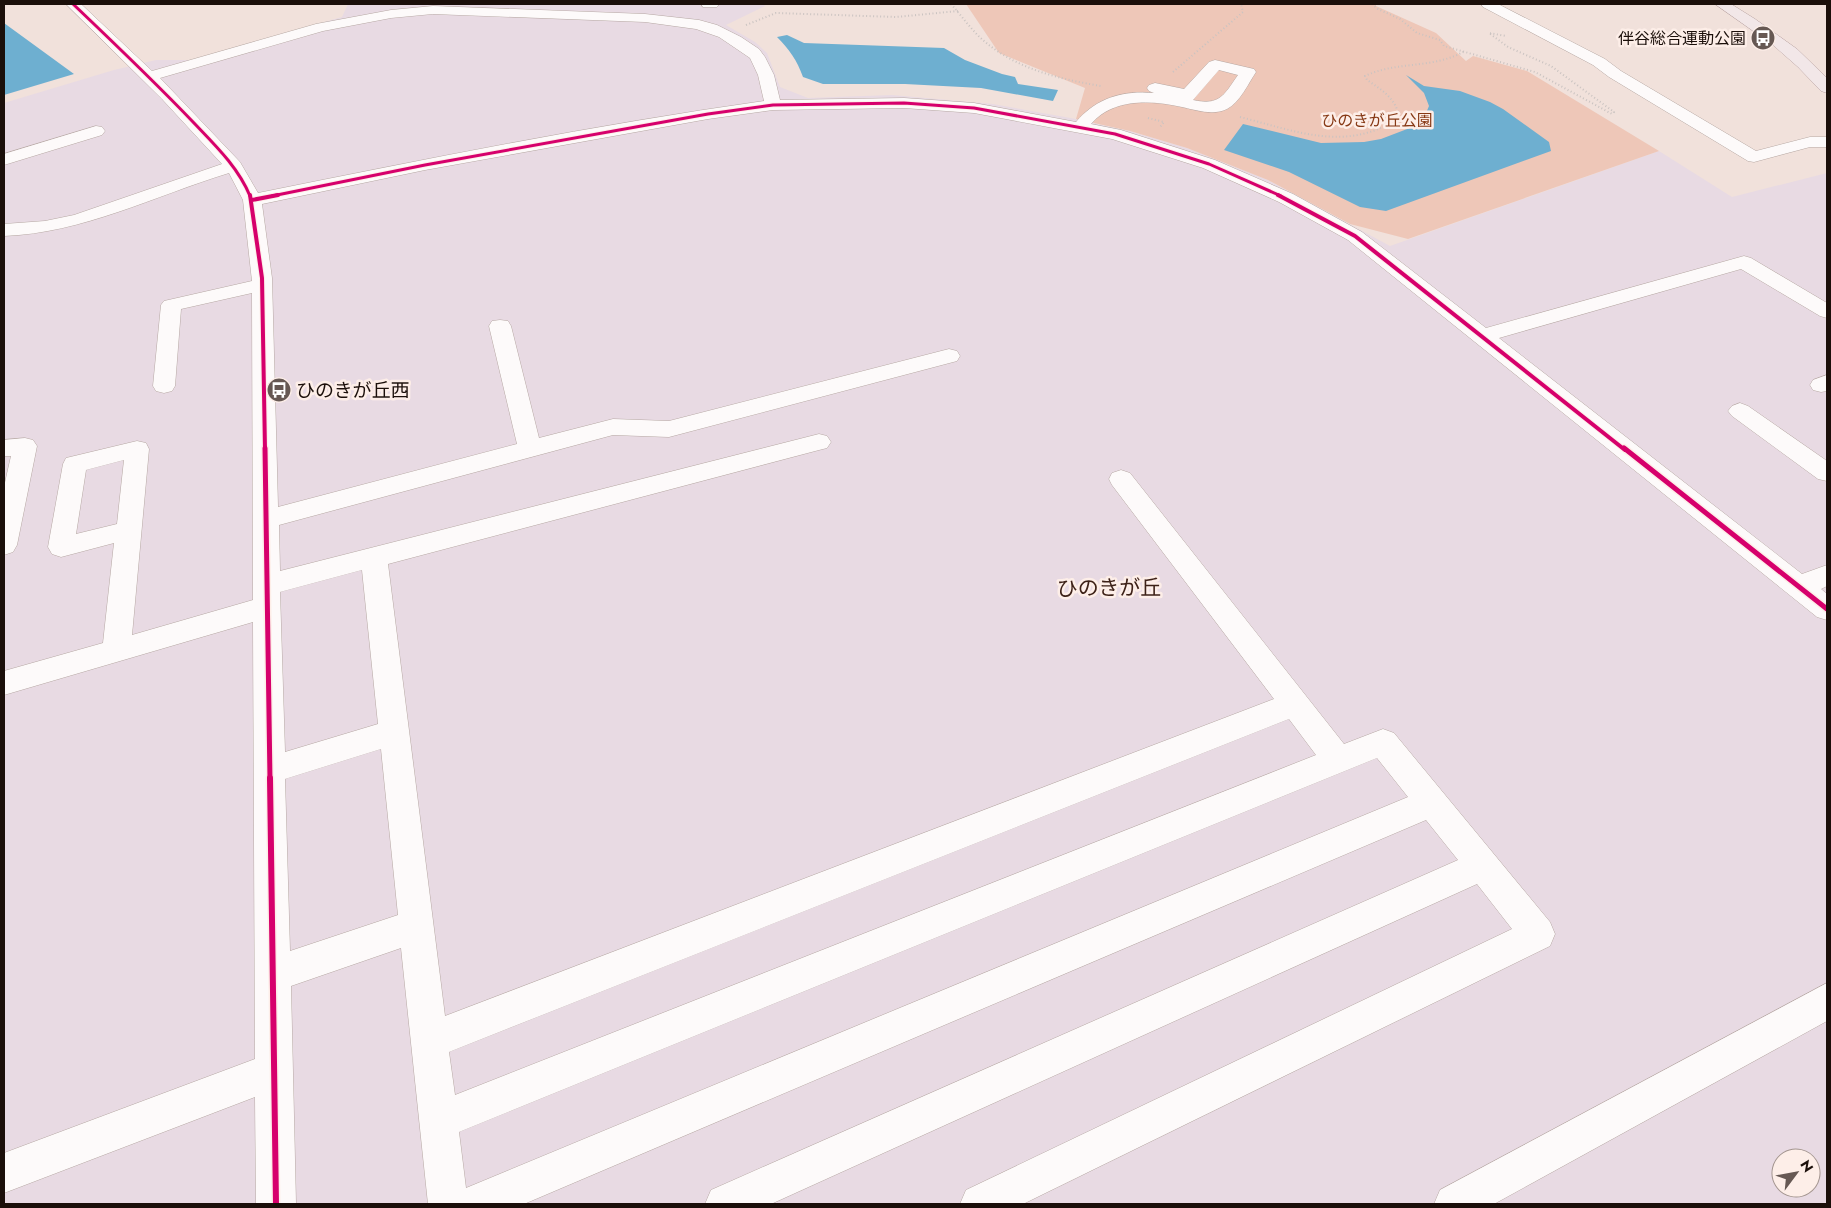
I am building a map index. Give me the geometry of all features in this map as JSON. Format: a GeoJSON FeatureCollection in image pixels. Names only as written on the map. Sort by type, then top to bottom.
{"type":"FeatureCollection","features":[{"type":"Feature","properties":{"kind":"main road"},"geometry":{"type":"LineString","coordinates":[[1722,4],[1769,35],[1806,65],[1827,88]]}},
{"type":"Feature","properties":{"kind":"street"},"geometry":{"type":"LineString","coordinates":[[73,4],[150,76],[234,166],[249,191],[252,200],[262,285],[276,1204]]}},
{"type":"Feature","properties":{"kind":"street"},"geometry":{"type":"LineString","coordinates":[[1488,4],[1599,62],[1615,74],[1754,157],[1810,142],[1827,142]]}},
{"type":"Feature","properties":{"kind":"street"},"geometry":{"type":"LineString","coordinates":[[150,76],[321,27],[362,18],[433,10],[479,8],[666,19],[706,26],[736,39],[758,56],[773,105]]}},
{"type":"Feature","properties":{"kind":"street"},"geometry":{"type":"LineString","coordinates":[[1080,127],[1095,110],[1115,101],[1137,96],[1185,98],[1155,88]]}},
{"type":"Feature","properties":{"kind":"street"},"geometry":{"type":"LineString","coordinates":[[252,200],[424,165],[708,114],[773,105],[904,103],[974,108],[1115,134],[1209,164],[1286,198],[1356,236],[1827,609]]}},
{"type":"Feature","properties":{"kind":"street"},"geometry":{"type":"LineString","coordinates":[[4,160],[96,131]]}},
{"type":"Feature","properties":{"kind":"street"},"geometry":{"type":"LineString","coordinates":[[4,230],[34,229],[85,218],[191,179],[234,166]]}},
{"type":"Feature","properties":{"kind":"street"},"geometry":{"type":"LineString","coordinates":[[1483,336],[1744,262],[1827,312]]}},
{"type":"Feature","properties":{"kind":"street"},"geometry":{"type":"LineString","coordinates":[[164,386],[171,305],[262,285]]}},
{"type":"Feature","properties":{"kind":"street"},"geometry":{"type":"LineString","coordinates":[[500,326],[530,449]]}},
{"type":"Feature","properties":{"kind":"street"},"geometry":{"type":"LineString","coordinates":[[266,519],[612,427],[668,429],[949,356]]}},
{"type":"Feature","properties":{"kind":"street"},"geometry":{"type":"LineString","coordinates":[[1740,411],[1827,473]]}},
{"type":"Feature","properties":{"kind":"street"},"geometry":{"type":"LineString","coordinates":[[4,683],[116,650],[374,557],[819,442]]}},
{"type":"Feature","properties":{"kind":"street"},"geometry":{"type":"LineString","coordinates":[[4,448],[25,446],[4,545]]}},
{"type":"Feature","properties":{"kind":"street"},"geometry":{"type":"LineString","coordinates":[[1121,479],[1338,760]]}},
{"type":"Feature","properties":{"kind":"street"},"geometry":{"type":"LineString","coordinates":[[116,650],[129,530]]}},
{"type":"Feature","properties":{"kind":"street"},"geometry":{"type":"LineString","coordinates":[[374,557],[438,1122],[454,1203],[1432,802]]}},
{"type":"Feature","properties":{"kind":"street"},"geometry":{"type":"LineString","coordinates":[[1800,586],[1827,575]]}},
{"type":"Feature","properties":{"kind":"street"},"geometry":{"type":"LineString","coordinates":[[430,1041],[1295,704]]}},
{"type":"Feature","properties":{"kind":"street"},"geometry":{"type":"LineString","coordinates":[[269,770],[394,732]]}},
{"type":"Feature","properties":{"kind":"street"},"geometry":{"type":"LineString","coordinates":[[438,1122],[1383,742],[1538,934],[980,1204]]}},
{"type":"Feature","properties":{"kind":"street"},"geometry":{"type":"LineString","coordinates":[[726,1204],[1483,865]]}},
{"type":"Feature","properties":{"kind":"street"},"geometry":{"type":"LineString","coordinates":[[273,974],[416,926]]}},
{"type":"Feature","properties":{"kind":"street"},"geometry":{"type":"LineString","coordinates":[[1454,1204],[1827,1001]]}},
{"type":"Feature","properties":{"kind":"street"},"geometry":{"type":"LineString","coordinates":[[4,1173],[274,1071]]}},
{"type":"Feature","properties":{"kind":"path"},"geometry":{"type":"LineString","coordinates":[[951,4],[983,40],[1012,61],[1043,73],[1078,82],[1104,86]]}},
{"type":"Feature","properties":{"kind":"path"},"geometry":{"type":"LineString","coordinates":[[1155,88],[1243,12],[1241,4]]}},
{"type":"Feature","properties":{"kind":"path"},"geometry":{"type":"LineString","coordinates":[[1372,4],[1400,20],[1417,33],[1440,40],[1444,46],[1535,72],[1612,114],[1614,112],[1551,66],[1508,47],[1489,33],[1507,36]]}},
{"type":"Feature","properties":{"kind":"path"},"geometry":{"type":"LineString","coordinates":[[725,33],[776,13],[910,17],[958,11]]}},
{"type":"Feature","properties":{"kind":"path"},"geometry":{"type":"LineString","coordinates":[[1232,114],[1325,137],[1344,137],[1375,132],[1391,125],[1399,118],[1399,110],[1394,101],[1367,80],[1365,76],[1377,70],[1452,59],[1463,52]]}},
{"type":"Feature","properties":{"kind":"shaded area"},"geometry":{"type":"Polygon","coordinates":[[[348,4],[763,4],[765,6],[726,25],[755,42],[767,53],[780,87],[808,98],[892,95],[993,104],[1130,131],[1187,148],[1268,180],[1390,246],[1659,151],[1732,197],[1827,173],[1827,1204],[4,1204],[4,103],[114,70],[156,60],[191,60],[342,17],[348,4]]]}},
{"type":"Feature","properties":{"kind":"green space","name":"ひのきが丘公園"},"geometry":{"type":"Polygon","coordinates":[[[966,4],[1376,4],[1376,6],[1436,33],[1466,61],[1473,56],[1527,71],[1659,151],[1408,239],[1350,224],[1268,180],[1187,148],[1130,131],[1076,119],[1085,88],[999,53],[966,4]]]}},
{"type":"Feature","properties":{"kind":"water"},"geometry":{"type":"Polygon","coordinates":[[[4,23],[74,74],[4,95],[4,23]]]}},
{"type":"Feature","properties":{"kind":"water"},"geometry":{"type":"Polygon","coordinates":[[[787,35],[804,43],[944,48],[965,60],[1015,77],[1018,84],[1058,90],[1053,101],[981,88],[905,84],[823,84],[803,77],[792,55],[777,37],[787,35]]]}},
{"type":"Feature","properties":{"kind":"water"},"geometry":{"type":"Polygon","coordinates":[[[1406,75],[1424,86],[1460,91],[1490,102],[1503,109],[1549,142],[1551,151],[1386,211],[1360,207],[1289,172],[1224,150],[1243,124],[1321,143],[1364,142],[1381,139],[1415,126],[1423,120],[1429,106],[1424,93],[1406,75]]]}},
{"type":"Feature","properties":{"kind":"cycle path"},"geometry":{"type":"LineString","coordinates":[[73,4],[183,111],[229,161],[248,189],[252,200],[262,278],[276,1204]]}},
{"type":"Feature","properties":{"kind":"cycle path"},"geometry":{"type":"LineString","coordinates":[[252,200],[425,165],[708,114],[773,105],[904,103],[974,108],[1115,134],[1209,164],[1286,198],[1355,236],[1827,609]]}},
{"type":"Feature","properties":{"kind":"place","name":"伴谷総合運動公園"},"geometry":{"type":"Point","coordinates":[1763,38]}},
{"type":"Feature","properties":{"kind":"place","name":"ひのきが丘西"},"geometry":{"type":"Point","coordinates":[279,390]}},
{"type":"Feature","properties":{"kind":"district","name":"ひのきが丘"},"geometry":{"type":"Point","coordinates":[1109,588]}}]}
